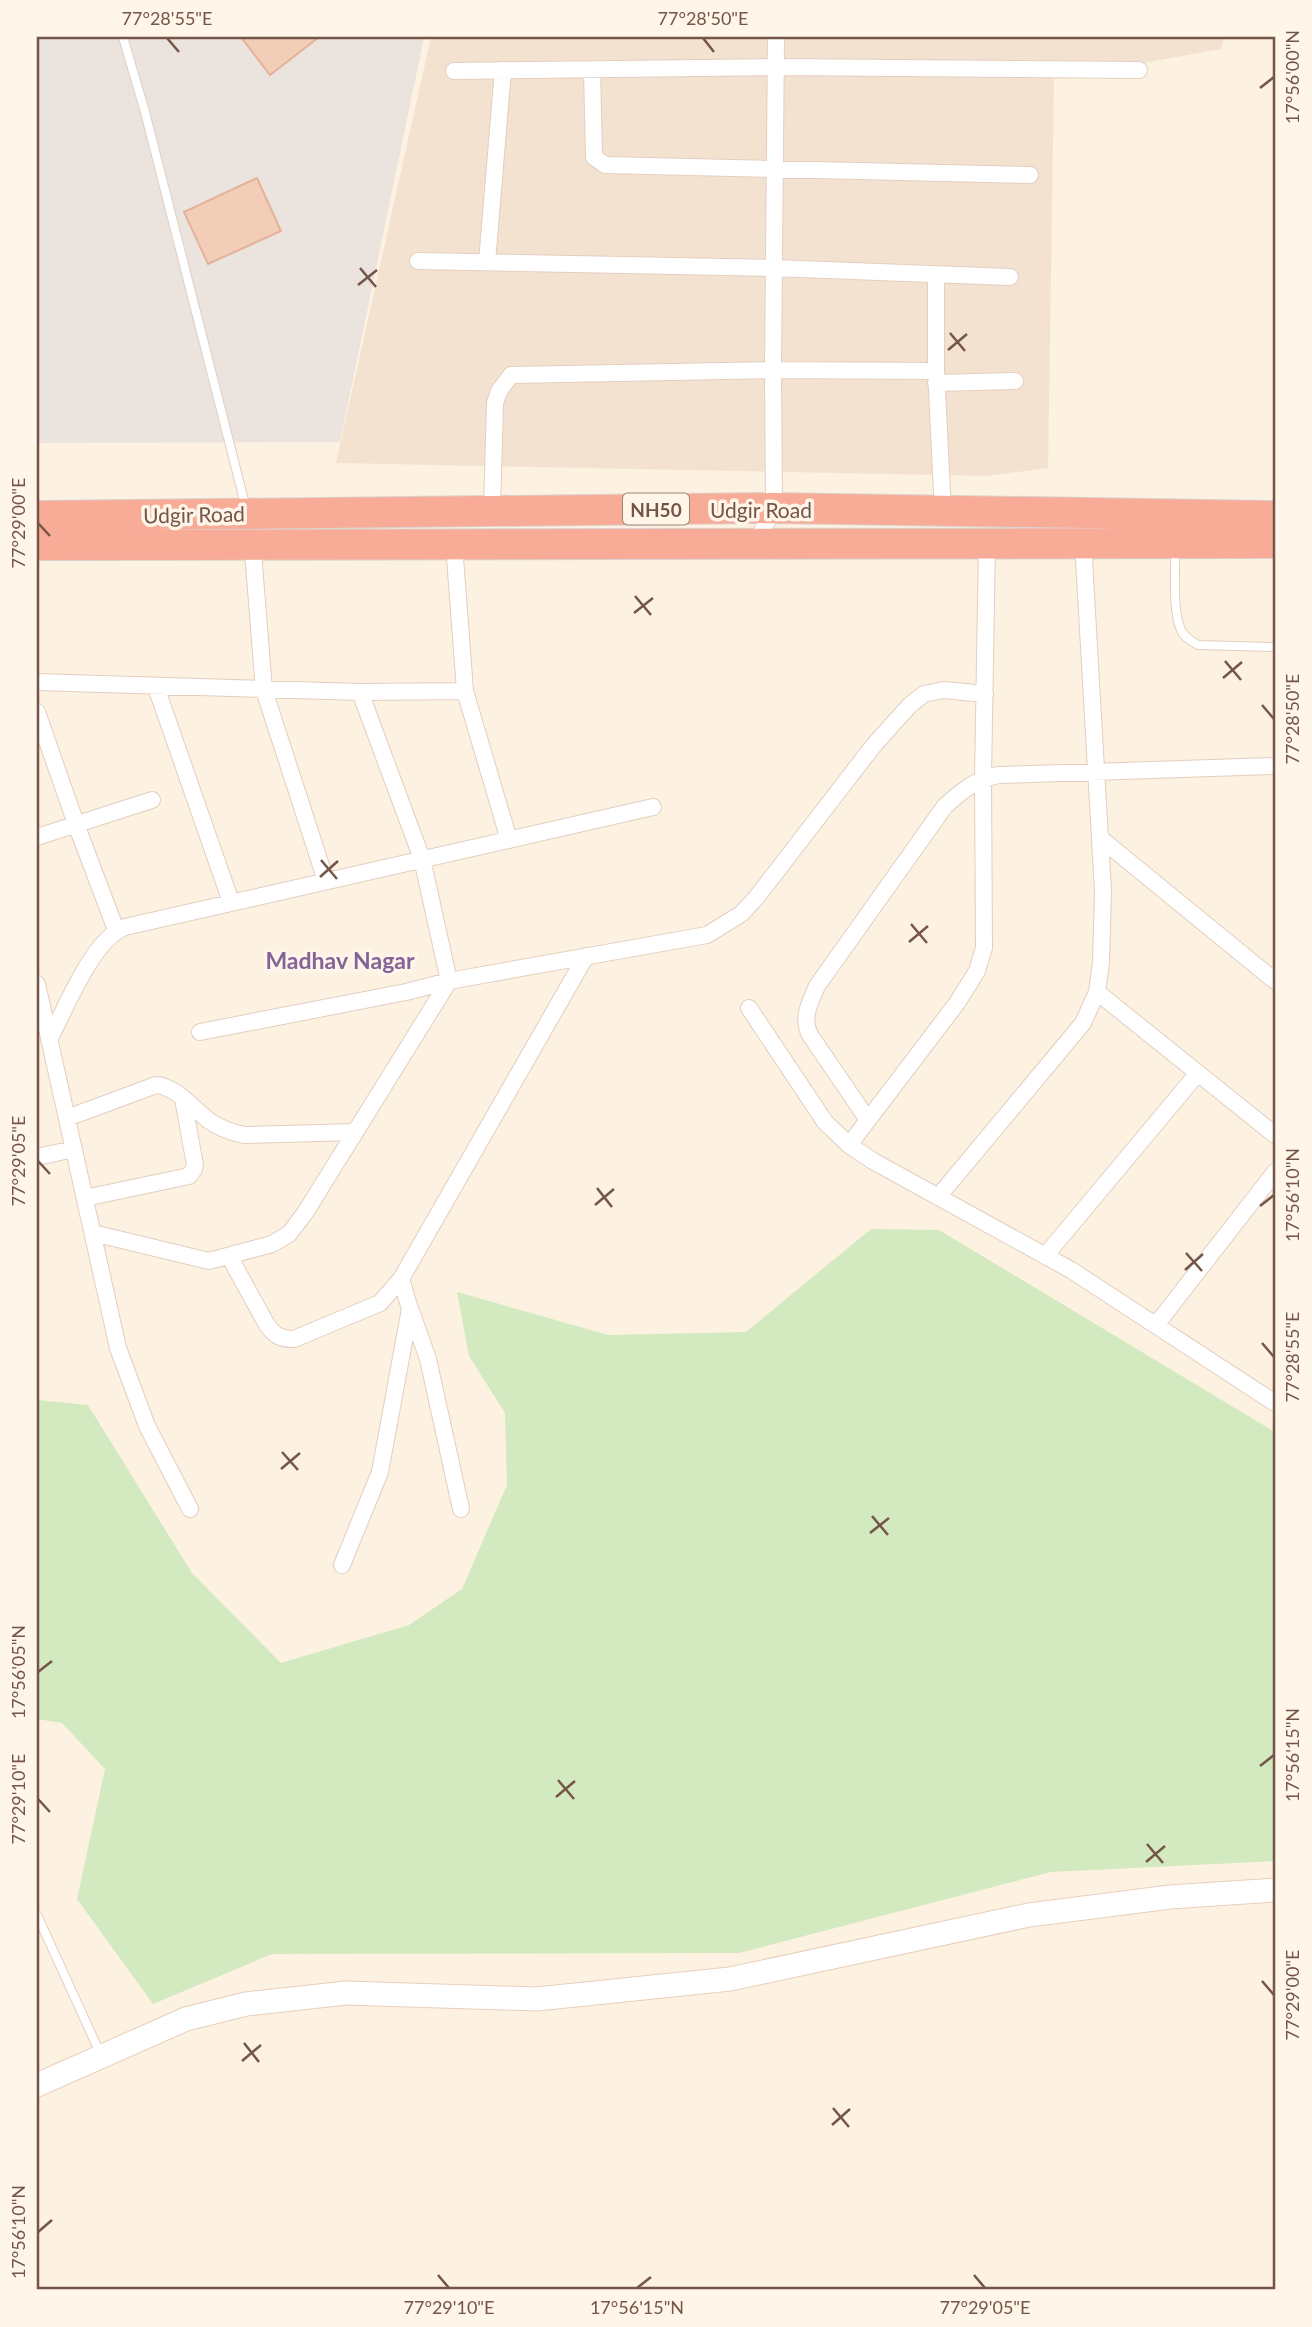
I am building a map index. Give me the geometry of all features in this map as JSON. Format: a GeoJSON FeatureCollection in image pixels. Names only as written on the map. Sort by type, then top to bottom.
{"type":"FeatureCollection","features":[{"type":"Feature","properties":{"kind":"highway","name":"Udgir Road"},"geometry":{"type":"LineString","coordinates":[[37,516],[774,508],[1275,516]]}},
{"type":"Feature","properties":{"kind":"highway","name":"Udgir Road"},"geometry":{"type":"LineString","coordinates":[[37,545],[1275,543]]}},
{"type":"Feature","properties":{"kind":"main road"},"geometry":{"type":"LineString","coordinates":[[37,2085],[186,2019],[246,2004],[346,1993],[537,1998],[730,1979],[1029,1915],[1170,1897],[1275,1890]]}},
{"type":"Feature","properties":{"kind":"street"},"geometry":{"type":"LineString","coordinates":[[755,543],[774,508],[776,37]]}},
{"type":"Feature","properties":{"kind":"street"},"geometry":{"type":"LineString","coordinates":[[454,71],[777,68],[1139,70]]}},
{"type":"Feature","properties":{"kind":"street"},"geometry":{"type":"LineString","coordinates":[[593,69],[594,157],[601,164],[1030,175]]}},
{"type":"Feature","properties":{"kind":"street"},"geometry":{"type":"LineString","coordinates":[[487,262],[503,70]]}},
{"type":"Feature","properties":{"kind":"street"},"geometry":{"type":"LineString","coordinates":[[418,261],[774,268],[1010,277]]}},
{"type":"Feature","properties":{"kind":"street"},"geometry":{"type":"LineString","coordinates":[[936,274],[936,377],[943,512]]}},
{"type":"Feature","properties":{"kind":"street"},"geometry":{"type":"LineString","coordinates":[[492,511],[495,403],[499,391],[511,375],[773,370],[1015,381]]}},
{"type":"Feature","properties":{"kind":"street"},"geometry":{"type":"LineString","coordinates":[[247,513],[264,690],[326,881]]}},
{"type":"Feature","properties":{"kind":"street"},"geometry":{"type":"LineString","coordinates":[[849,1145],[957,1003],[976,971],[984,948],[983,778],[988,542]]}},
{"type":"Feature","properties":{"kind":"street"},"geometry":{"type":"LineString","coordinates":[[938,1197],[1083,1023],[1097,992],[1101,963],[1102,891],[1083,542]]}},
{"type":"Feature","properties":{"kind":"street"},"geometry":{"type":"LineString","coordinates":[[454,544],[465,691],[509,840]]}},
{"type":"Feature","properties":{"kind":"street"},"geometry":{"type":"LineString","coordinates":[[37,682],[264,690],[465,691]]}},
{"type":"Feature","properties":{"kind":"street"},"geometry":{"type":"LineString","coordinates":[[156,687],[231,902]]}},
{"type":"Feature","properties":{"kind":"street"},"geometry":{"type":"LineString","coordinates":[[200,1032],[406,992],[449,981],[707,935],[741,914],[874,745],[910,705],[924,694],[944,690],[985,694]]}},
{"type":"Feature","properties":{"kind":"street"},"geometry":{"type":"LineString","coordinates":[[93,1233],[209,1261],[272,1244],[289,1234],[305,1213],[449,981],[422,859],[360,692]]}},
{"type":"Feature","properties":{"kind":"street"},"geometry":{"type":"LineString","coordinates":[[37,712],[116,930]]}},
{"type":"Feature","properties":{"kind":"street"},"geometry":{"type":"LineString","coordinates":[[868,1120],[810,1035],[805,1018],[807,1007],[817,986],[945,806],[967,786],[983,778],[999,775],[1275,766]]}},
{"type":"Feature","properties":{"kind":"street"},"geometry":{"type":"LineString","coordinates":[[37,837],[152,800]]}},
{"type":"Feature","properties":{"kind":"street"},"geometry":{"type":"LineString","coordinates":[[49,1041],[97,948],[116,930],[653,807]]}},
{"type":"Feature","properties":{"kind":"street"},"geometry":{"type":"LineString","coordinates":[[1100,838],[1275,981]]}},
{"type":"Feature","properties":{"kind":"street"},"geometry":{"type":"LineString","coordinates":[[229,1256],[267,1325],[275,1335],[284,1339],[294,1339],[380,1303],[401,1279],[586,956]]}},
{"type":"Feature","properties":{"kind":"street"},"geometry":{"type":"LineString","coordinates":[[37,984],[118,1348],[148,1426],[190,1509]]}},
{"type":"Feature","properties":{"kind":"street"},"geometry":{"type":"LineString","coordinates":[[1097,992],[1275,1135]]}},
{"type":"Feature","properties":{"kind":"street"},"geometry":{"type":"LineString","coordinates":[[749,1008],[825,1122],[849,1145],[1045,1256],[1275,1403]]}},
{"type":"Feature","properties":{"kind":"street"},"geometry":{"type":"LineString","coordinates":[[1045,1256],[1198,1073]]}},
{"type":"Feature","properties":{"kind":"street"},"geometry":{"type":"LineString","coordinates":[[67,1118],[156,1085],[168,1088],[227,1131],[244,1135],[355,1132]]}},
{"type":"Feature","properties":{"kind":"street"},"geometry":{"type":"LineString","coordinates":[[85,1198],[192,1173],[195,1165],[183,1099]]}},
{"type":"Feature","properties":{"kind":"street"},"geometry":{"type":"LineString","coordinates":[[37,1157],[74,1149]]}},
{"type":"Feature","properties":{"kind":"street"},"geometry":{"type":"LineString","coordinates":[[1156,1325],[1275,1172]]}},
{"type":"Feature","properties":{"kind":"street"},"geometry":{"type":"LineString","coordinates":[[401,1279],[428,1359],[461,1509]]}},
{"type":"Feature","properties":{"kind":"street"},"geometry":{"type":"LineString","coordinates":[[342,1565],[380,1472],[410,1309]]}},
{"type":"Feature","properties":{"kind":"lane"},"geometry":{"type":"LineString","coordinates":[[123,37],[145,112],[247,513]]}},
{"type":"Feature","properties":{"kind":"lane"},"geometry":{"type":"LineString","coordinates":[[1175,542],[1178,619],[1182,632],[1189,640],[1198,645],[1275,647]]}},
{"type":"Feature","properties":{"kind":"lane"},"geometry":{"type":"LineString","coordinates":[[37,1915],[101,2056]]}},
{"type":"Feature","properties":{"kind":"shaded area"},"geometry":{"type":"Polygon","coordinates":[[[37,37],[424,37],[340,442],[37,443],[37,37]]]}},
{"type":"Feature","properties":{"kind":"shaded area"},"geometry":{"type":"Polygon","coordinates":[[[431,37],[1224,37],[1221,49],[1054,79],[1048,468],[986,476],[336,463],[431,37]]]}},
{"type":"Feature","properties":{"kind":"green space"},"geometry":{"type":"Polygon","coordinates":[[[871,1229],[939,1230],[1275,1432],[1275,1861],[1051,1872],[739,1953],[272,1954],[153,2004],[77,1899],[105,1769],[62,1723],[37,1719],[37,1400],[88,1405],[192,1573],[281,1663],[409,1625],[462,1589],[507,1485],[505,1413],[469,1356],[457,1292],[608,1335],[746,1332],[871,1229]]]}},
{"type":"Feature","properties":{"kind":"building"},"geometry":{"type":"Polygon","coordinates":[[[241,37],[319,37],[270,75],[241,37]]]}},
{"type":"Feature","properties":{"kind":"building"},"geometry":{"type":"Polygon","coordinates":[[[257,178],[281,231],[208,264],[184,212],[257,178]]]}},
{"type":"Feature","properties":{"kind":"district","name":"Madhav Nagar"},"geometry":{"type":"Point","coordinates":[340,960]}}]}
